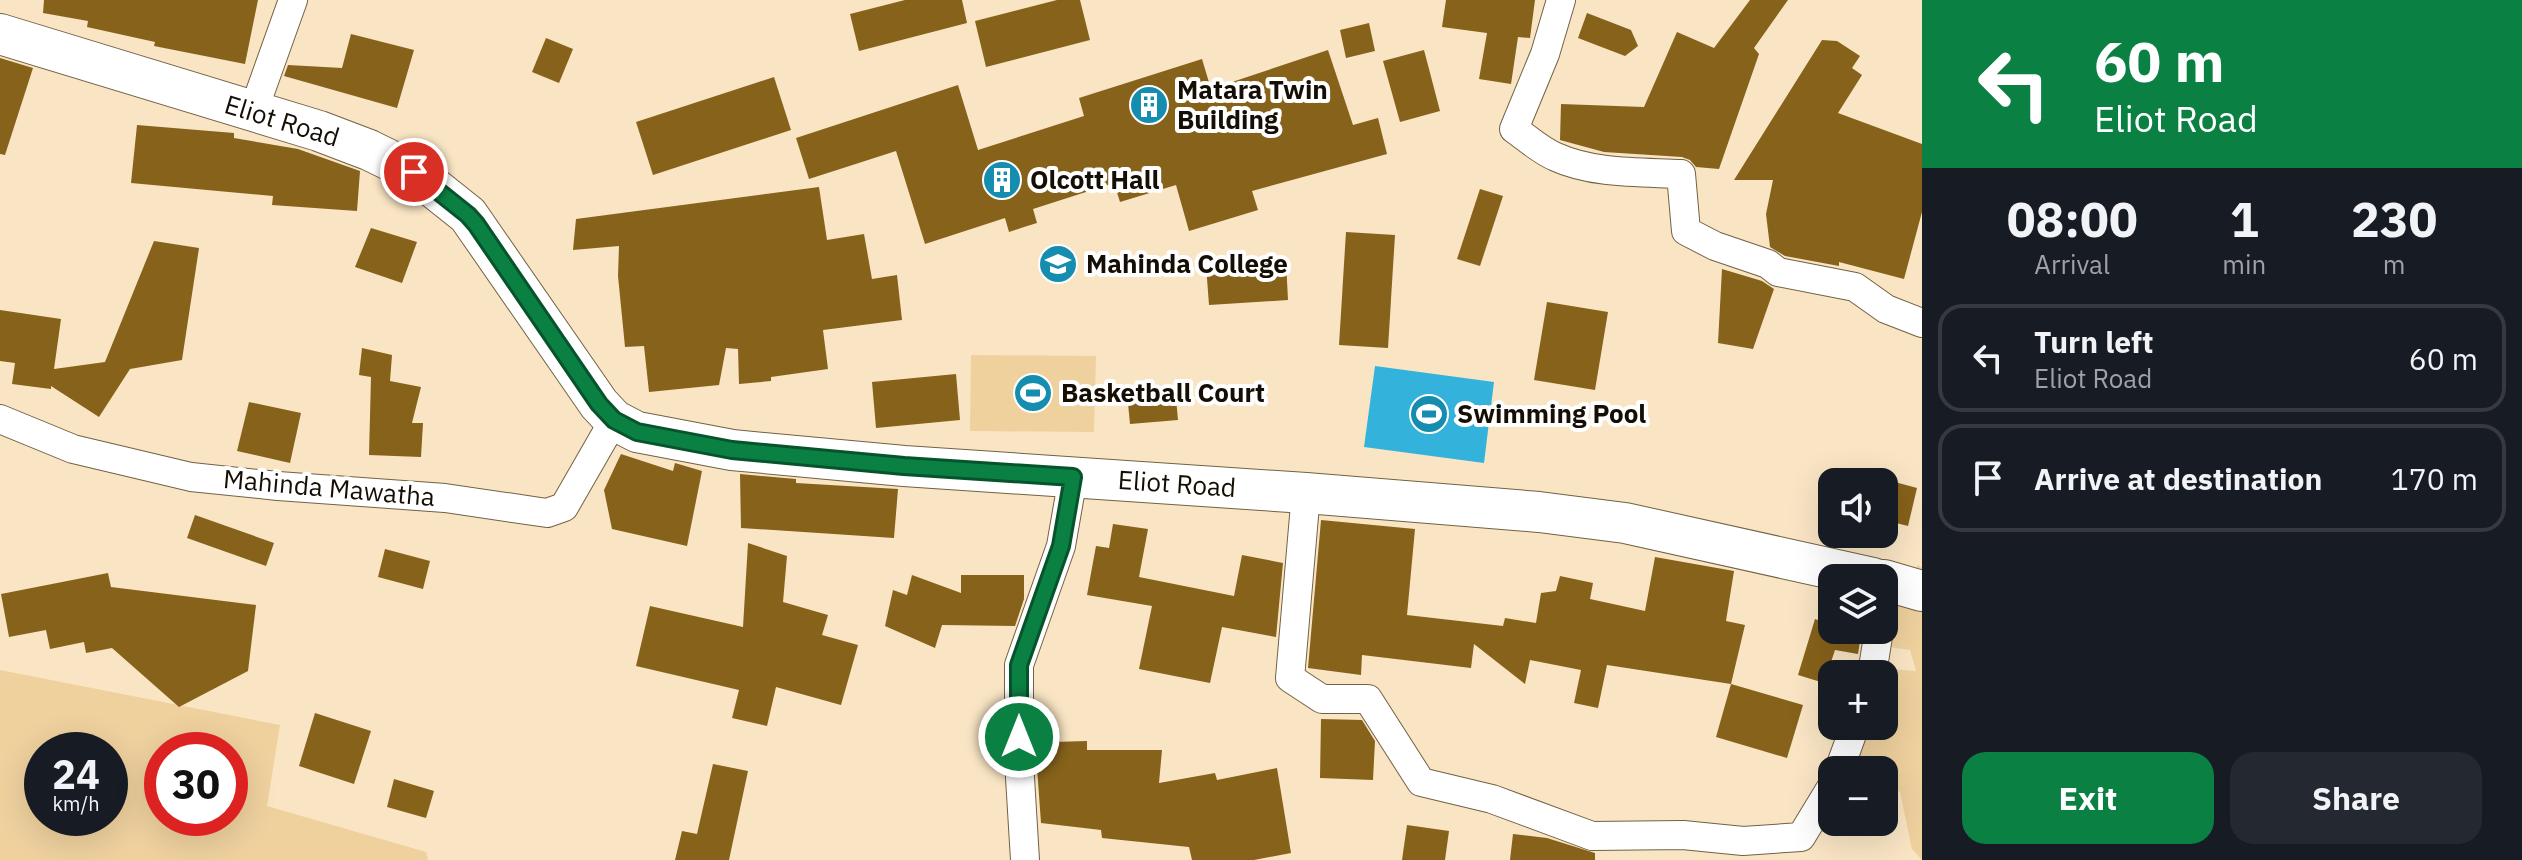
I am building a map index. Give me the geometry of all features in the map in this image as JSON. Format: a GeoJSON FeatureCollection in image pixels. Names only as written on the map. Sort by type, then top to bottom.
{"type":"FeatureCollection","features":[{"type":"Feature","properties":{"kind":"street"},"geometry":{"type":"LineString","coordinates":[[253,112],[293,0]]}},
{"type":"Feature","properties":{"kind":"street"},"geometry":{"type":"LineString","coordinates":[[1561,0],[1545,54],[1514,129],[1554,157],[1576,164],[1681,174],[1686,231],[1715,246],[1768,264],[1778,272],[1855,287],[1886,309],[1922,323]]}},
{"type":"Feature","properties":{"kind":"street","name":"Eliot Road"},"geometry":{"type":"LineString","coordinates":[[0,34],[319,131],[414,172],[468,215],[583,381],[614,420],[637,432],[732,450],[904,466],[1539,512],[1625,523],[1818,569]]}},
{"type":"Feature","properties":{"kind":"street","name":"Mahinda Mawatha"},"geometry":{"type":"LineString","coordinates":[[0,419],[73,449],[191,477],[445,498],[547,513],[564,507],[614,420]]}},
{"type":"Feature","properties":{"kind":"street"},"geometry":{"type":"LineString","coordinates":[[1025,860],[1019,761],[1019,665],[1061,546],[1073,477]]}},
{"type":"Feature","properties":{"kind":"street"},"geometry":{"type":"LineString","coordinates":[[1306,493],[1290,678],[1322,699],[1368,699],[1421,782],[1492,799],[1592,836],[1683,835],[1743,841],[1801,837],[1818,809]]}},
{"type":"Feature","properties":{"kind":"shaded area","name":"Basketball Court"},"geometry":{"type":"Polygon","coordinates":[[[971,355],[1096,356],[1094,432],[970,431],[971,355]]]}},
{"type":"Feature","properties":{"kind":"shaded area"},"geometry":{"type":"Polygon","coordinates":[[[1918,565],[1922,568],[1922,860],[1912,849],[1898,791],[1898,756],[1859,756],[1861,740],[1898,740],[1898,670],[1916,671],[1910,650],[1882,646],[1898,644],[1898,588],[1918,565]]]}},
{"type":"Feature","properties":{"kind":"shaded area"},"geometry":{"type":"Polygon","coordinates":[[[0,670],[280,725],[267,806],[426,852],[428,860],[0,860],[0,670]]]}},
{"type":"Feature","properties":{"kind":"water","name":"Swimming Pool"},"geometry":{"type":"Polygon","coordinates":[[[1375,366],[1494,382],[1484,463],[1364,447],[1375,366]]]}},
{"type":"Feature","properties":{"kind":"building"},"geometry":{"type":"Polygon","coordinates":[[[44,0],[258,0],[245,64],[154,46],[155,42],[87,27],[88,21],[43,13],[44,0]]]}},
{"type":"Feature","properties":{"kind":"building"},"geometry":{"type":"Polygon","coordinates":[[[905,0],[962,0],[967,23],[859,51],[850,14],[905,0]]]}},
{"type":"Feature","properties":{"kind":"building"},"geometry":{"type":"Polygon","coordinates":[[[1057,0],[1080,0],[1090,40],[986,67],[975,21],[1057,0]]]}},
{"type":"Feature","properties":{"kind":"building"},"geometry":{"type":"Polygon","coordinates":[[[1446,0],[1535,0],[1530,38],[1518,37],[1511,84],[1479,79],[1487,33],[1442,27],[1446,0]]]}},
{"type":"Feature","properties":{"kind":"building"},"geometry":{"type":"Polygon","coordinates":[[[1750,0],[1788,0],[1754,48],[1759,54],[1719,169],[1696,167],[1682,157],[1604,152],[1560,140],[1561,104],[1644,107],[1677,32],[1714,48],[1750,0]]]}},
{"type":"Feature","properties":{"kind":"building"},"geometry":{"type":"Polygon","coordinates":[[[1587,13],[1631,30],[1638,46],[1625,56],[1578,38],[1587,13]]]}},
{"type":"Feature","properties":{"kind":"building"},"geometry":{"type":"Polygon","coordinates":[[[1369,23],[1375,51],[1346,58],[1340,30],[1369,23]]]}},
{"type":"Feature","properties":{"kind":"building"},"geometry":{"type":"Polygon","coordinates":[[[351,34],[414,50],[397,108],[284,76],[288,65],[342,68],[351,34]]]}},
{"type":"Feature","properties":{"kind":"building"},"geometry":{"type":"Polygon","coordinates":[[[546,38],[573,49],[559,83],[532,72],[546,38]]]}},
{"type":"Feature","properties":{"kind":"building"},"geometry":{"type":"Polygon","coordinates":[[[1822,40],[1837,41],[1860,56],[1852,68],[1862,75],[1838,113],[1922,144],[1922,212],[1904,279],[1839,262],[1839,266],[1785,256],[1770,247],[1766,214],[1773,180],[1734,180],[1822,40]]]}},
{"type":"Feature","properties":{"kind":"building"},"geometry":{"type":"Polygon","coordinates":[[[1328,50],[1353,125],[1378,118],[1387,154],[1252,191],[1258,210],[1189,231],[1176,185],[1120,202],[1114,183],[1033,209],[1037,223],[1009,232],[1005,218],[925,244],[896,151],[809,179],[796,138],[958,85],[978,150],[1084,116],[1079,98],[1202,59],[1211,89],[1328,50]]]}},
{"type":"Feature","properties":{"kind":"building"},"geometry":{"type":"Polygon","coordinates":[[[1424,50],[1440,111],[1400,122],[1383,61],[1424,50]]]}},
{"type":"Feature","properties":{"kind":"building"},"geometry":{"type":"Polygon","coordinates":[[[0,58],[33,68],[5,155],[0,154],[0,58]]]}},
{"type":"Feature","properties":{"kind":"building"},"geometry":{"type":"Polygon","coordinates":[[[774,77],[791,130],[653,175],[636,122],[774,77]]]}},
{"type":"Feature","properties":{"kind":"building"},"geometry":{"type":"Polygon","coordinates":[[[137,125],[234,133],[234,138],[298,149],[360,171],[357,211],[272,205],[273,196],[131,183],[137,125]]]}},
{"type":"Feature","properties":{"kind":"building"},"geometry":{"type":"Polygon","coordinates":[[[819,187],[827,240],[864,234],[872,279],[897,275],[902,320],[823,330],[828,369],[739,384],[738,349],[726,348],[719,385],[649,392],[644,346],[625,347],[618,276],[619,246],[573,250],[576,219],[819,187]]]}},
{"type":"Feature","properties":{"kind":"building"},"geometry":{"type":"Polygon","coordinates":[[[1480,189],[1503,196],[1480,266],[1457,259],[1480,189]]]}},
{"type":"Feature","properties":{"kind":"building"},"geometry":{"type":"Polygon","coordinates":[[[371,228],[417,242],[402,283],[355,267],[371,228]]]}},
{"type":"Feature","properties":{"kind":"building"},"geometry":{"type":"Polygon","coordinates":[[[1346,232],[1395,235],[1388,348],[1339,345],[1346,232]]]}},
{"type":"Feature","properties":{"kind":"building"},"geometry":{"type":"Polygon","coordinates":[[[154,241],[199,248],[182,360],[130,369],[99,417],[51,386],[51,389],[12,384],[15,363],[0,361],[0,310],[61,319],[54,369],[105,362],[154,241]]]}},
{"type":"Feature","properties":{"kind":"building"},"geometry":{"type":"Polygon","coordinates":[[[1286,261],[1288,300],[1209,305],[1206,265],[1286,261]]]}},
{"type":"Feature","properties":{"kind":"building"},"geometry":{"type":"Polygon","coordinates":[[[1722,269],[1762,281],[1774,289],[1753,349],[1718,343],[1722,269]]]}},
{"type":"Feature","properties":{"kind":"building"},"geometry":{"type":"Polygon","coordinates":[[[1547,302],[1608,312],[1595,390],[1534,380],[1547,302]]]}},
{"type":"Feature","properties":{"kind":"building"},"geometry":{"type":"Polygon","coordinates":[[[362,348],[392,355],[390,381],[421,387],[412,423],[423,423],[421,457],[369,455],[371,377],[359,375],[362,348]]]}},
{"type":"Feature","properties":{"kind":"building"},"geometry":{"type":"Polygon","coordinates":[[[956,374],[960,420],[876,428],[872,382],[956,374]]]}},
{"type":"Feature","properties":{"kind":"building"},"geometry":{"type":"Polygon","coordinates":[[[1175,388],[1178,420],[1130,424],[1127,393],[1175,388]]]}},
{"type":"Feature","properties":{"kind":"building"},"geometry":{"type":"Polygon","coordinates":[[[249,402],[301,413],[290,463],[237,451],[249,402]]]}},
{"type":"Feature","properties":{"kind":"building"},"geometry":{"type":"Polygon","coordinates":[[[621,454],[673,471],[675,463],[702,471],[687,546],[612,529],[604,490],[621,454]]]}},
{"type":"Feature","properties":{"kind":"building"},"geometry":{"type":"Polygon","coordinates":[[[740,474],[796,479],[796,483],[898,489],[894,538],[741,528],[740,474]]]}},
{"type":"Feature","properties":{"kind":"building"},"geometry":{"type":"Polygon","coordinates":[[[1898,483],[1917,488],[1908,526],[1898,524],[1898,483]]]}},
{"type":"Feature","properties":{"kind":"building"},"geometry":{"type":"Polygon","coordinates":[[[195,515],[274,543],[266,566],[187,538],[195,515]]]}},
{"type":"Feature","properties":{"kind":"building"},"geometry":{"type":"Polygon","coordinates":[[[1321,520],[1415,529],[1407,615],[1503,626],[1505,618],[1536,623],[1541,593],[1556,591],[1560,576],[1593,583],[1590,599],[1645,611],[1655,557],[1734,571],[1726,621],[1745,625],[1731,684],[1607,665],[1598,708],[1574,703],[1581,670],[1530,660],[1525,684],[1474,644],[1471,668],[1362,655],[1361,675],[1308,668],[1321,520]]]}},
{"type":"Feature","properties":{"kind":"building"},"geometry":{"type":"Polygon","coordinates":[[[1113,524],[1148,529],[1139,577],[1234,596],[1242,555],[1283,563],[1276,637],[1222,627],[1210,683],[1139,669],[1152,606],[1087,595],[1096,546],[1109,548],[1113,524]]]}},
{"type":"Feature","properties":{"kind":"building"},"geometry":{"type":"Polygon","coordinates":[[[748,543],[787,556],[783,602],[828,615],[822,635],[858,645],[841,705],[776,687],[767,726],[732,718],[739,690],[636,666],[650,606],[743,627],[748,543]]]}},
{"type":"Feature","properties":{"kind":"building"},"geometry":{"type":"Polygon","coordinates":[[[385,549],[430,561],[423,589],[378,577],[385,549]]]}},
{"type":"Feature","properties":{"kind":"building"},"geometry":{"type":"Polygon","coordinates":[[[108,573],[111,587],[256,605],[248,671],[179,707],[112,648],[86,653],[84,642],[50,649],[46,630],[9,637],[1,594],[108,573]]]}},
{"type":"Feature","properties":{"kind":"building"},"geometry":{"type":"Polygon","coordinates":[[[912,575],[961,593],[961,575],[1024,575],[1024,599],[1015,626],[942,625],[935,648],[885,626],[893,590],[907,595],[912,575]]]}},
{"type":"Feature","properties":{"kind":"building"},"geometry":{"type":"Polygon","coordinates":[[[1815,619],[1818,620],[1818,644],[1860,644],[1858,654],[1835,650],[1832,660],[1818,660],[1818,681],[1798,675],[1815,619]]]}},
{"type":"Feature","properties":{"kind":"building"},"geometry":{"type":"Polygon","coordinates":[[[1731,684],[1803,705],[1787,758],[1716,737],[1731,684]]]}},
{"type":"Feature","properties":{"kind":"building"},"geometry":{"type":"Polygon","coordinates":[[[315,713],[371,731],[354,784],[299,766],[315,713]]]}},
{"type":"Feature","properties":{"kind":"building"},"geometry":{"type":"Polygon","coordinates":[[[1321,719],[1362,720],[1375,741],[1373,780],[1320,778],[1321,719]]]}},
{"type":"Feature","properties":{"kind":"building"},"geometry":{"type":"Polygon","coordinates":[[[1087,741],[1087,750],[1162,750],[1159,783],[1215,773],[1217,780],[1277,768],[1291,853],[1254,860],[1192,860],[1189,847],[1102,838],[1101,830],[1041,823],[1036,754],[1048,752],[1053,742],[1087,741]]]}},
{"type":"Feature","properties":{"kind":"building"},"geometry":{"type":"Polygon","coordinates":[[[713,764],[748,771],[729,860],[675,860],[682,831],[697,834],[713,764]]]}},
{"type":"Feature","properties":{"kind":"building"},"geometry":{"type":"Polygon","coordinates":[[[394,779],[434,791],[426,818],[387,807],[394,779]]]}},
{"type":"Feature","properties":{"kind":"building"},"geometry":{"type":"Polygon","coordinates":[[[1407,825],[1449,831],[1445,860],[1402,860],[1407,825]]]}},
{"type":"Feature","properties":{"kind":"building"},"geometry":{"type":"Polygon","coordinates":[[[1513,834],[1547,838],[1595,853],[1595,860],[1510,860],[1513,834]]]}},
{"type":"Feature","properties":{"kind":"place","name":"Matara Twin Building"},"geometry":{"type":"Point","coordinates":[1149,105]}},
{"type":"Feature","properties":{"kind":"place","name":"Olcott Hall"},"geometry":{"type":"Point","coordinates":[1002,180]}},
{"type":"Feature","properties":{"kind":"place","name":"Mahinda College"},"geometry":{"type":"Point","coordinates":[1058,264]}},
{"type":"Feature","properties":{"kind":"place","name":"Basketball Court"},"geometry":{"type":"Point","coordinates":[1033,393]}},
{"type":"Feature","properties":{"kind":"place","name":"Swimming Pool"},"geometry":{"type":"Point","coordinates":[1429,414]}},
{"type":"Feature","properties":{"kind":"route"},"geometry":{"type":"LineString","coordinates":[[414,172],[476,224],[599,404],[614,420],[637,432],[732,450],[1073,477],[1061,546],[1019,665],[1019,737]]}}]}
